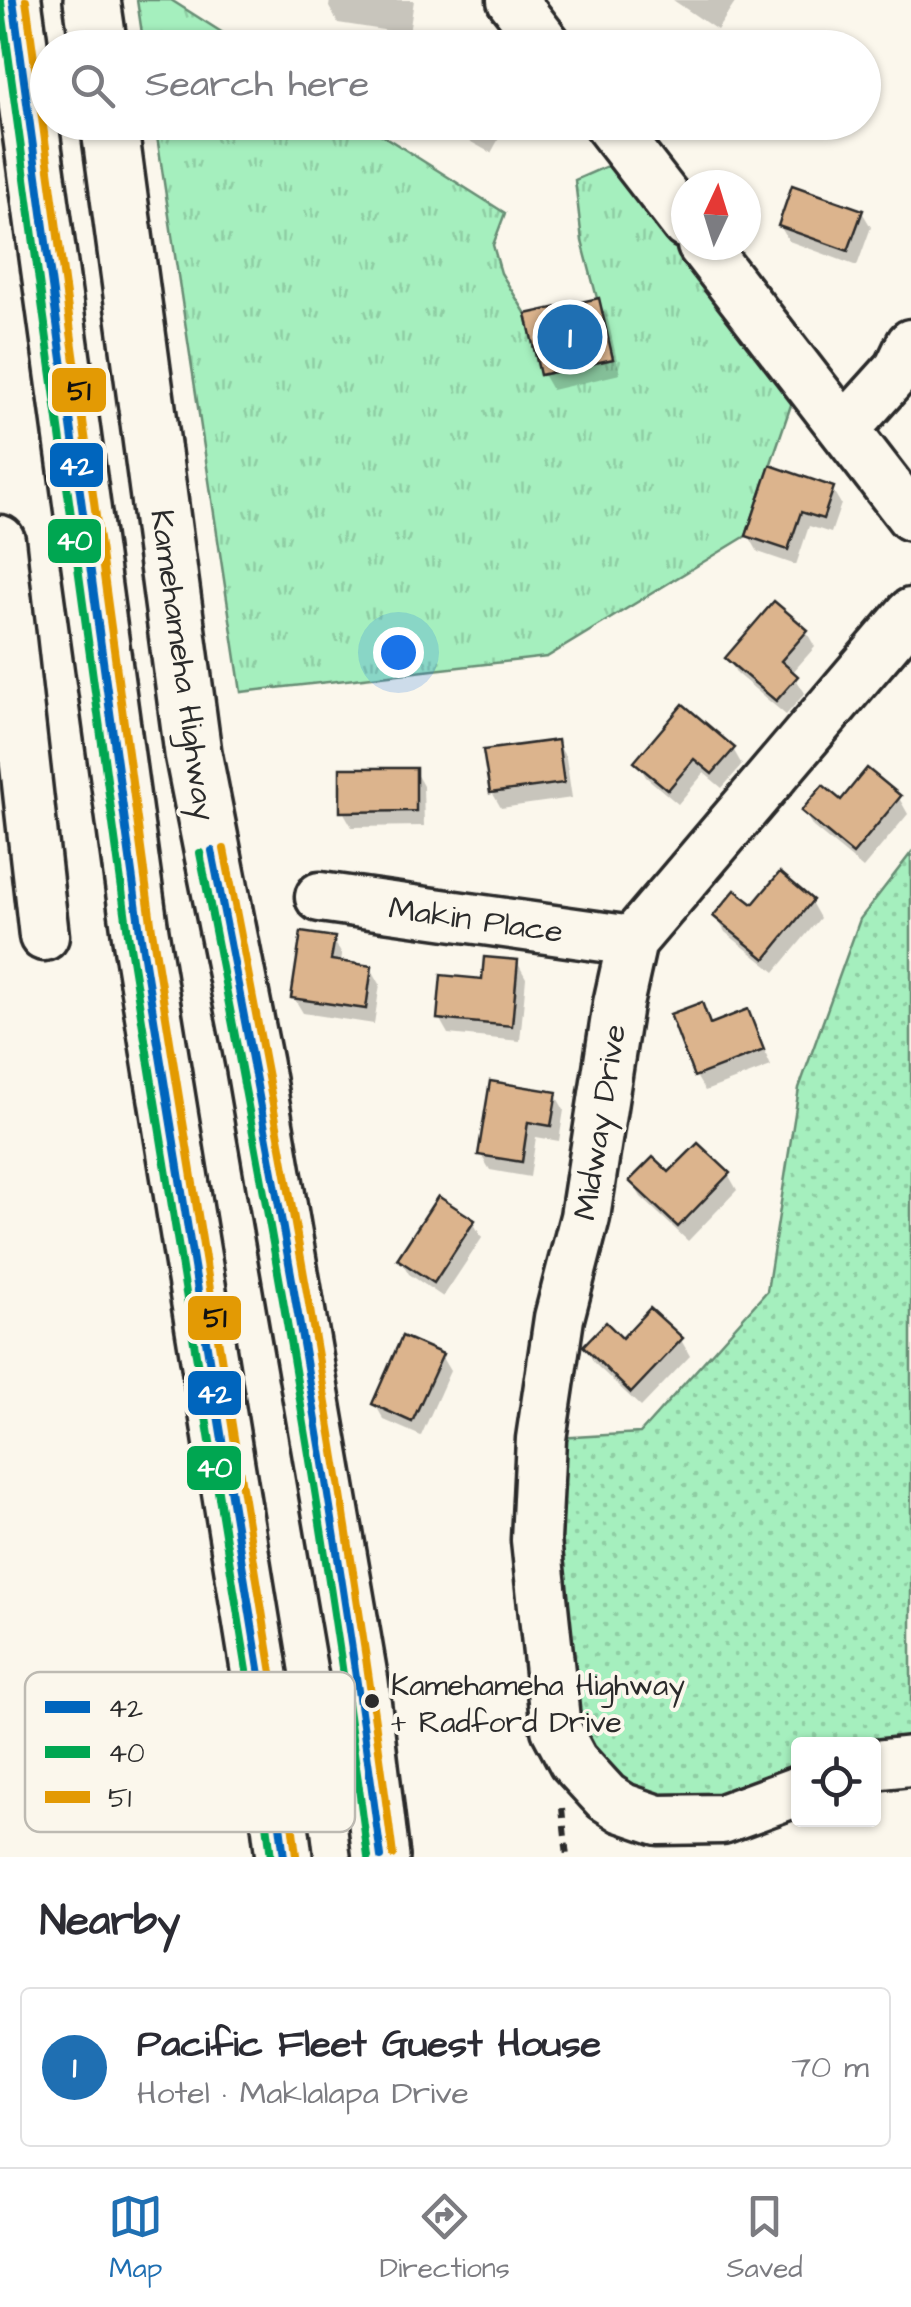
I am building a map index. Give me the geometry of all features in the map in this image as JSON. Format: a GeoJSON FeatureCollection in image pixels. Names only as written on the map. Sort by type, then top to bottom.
{"type":"FeatureCollection","features":[{"type":"Feature","properties":{"kind":"main road"},"geometry":{"type":"LineString","coordinates":[[13,0],[30,125]]}},
{"type":"Feature","properties":{"kind":"main road"},"geometry":{"type":"LineString","coordinates":[[92,0],[96,30]]}},
{"type":"Feature","properties":{"kind":"main road"},"geometry":{"type":"LineString","coordinates":[[32,140],[140,932],[260,1672]]}},
{"type":"Feature","properties":{"kind":"main road","name":"Kamehameha Highway"},"geometry":{"type":"LineString","coordinates":[[111,140],[193,753],[254,1063],[360,1682],[381,1857]]}},
{"type":"Feature","properties":{"kind":"main road"},"geometry":{"type":"LineString","coordinates":[[360,1682],[400,1857]]}},
{"type":"Feature","properties":{"kind":"main road"},"geometry":{"type":"LineString","coordinates":[[265,1832],[265,1857]]}},
{"type":"Feature","properties":{"kind":"main road"},"geometry":{"type":"LineString","coordinates":[[281,1832],[284,1857]]}},
{"type":"Feature","properties":{"kind":"street"},"geometry":{"type":"LineString","coordinates":[[512,0],[534,30]]}},
{"type":"Feature","properties":{"kind":"street"},"geometry":{"type":"LineString","coordinates":[[621,140],[671,205]]}},
{"type":"Feature","properties":{"kind":"street"},"geometry":{"type":"LineString","coordinates":[[714,260],[911,516]]}},
{"type":"Feature","properties":{"kind":"street"},"geometry":{"type":"LineString","coordinates":[[845,429],[900,369],[911,344]]}},
{"type":"Feature","properties":{"kind":"street"},"geometry":{"type":"LineString","coordinates":[[0,540],[44,936]]}},
{"type":"Feature","properties":{"kind":"street","name":"Midway Drive"},"geometry":{"type":"LineString","coordinates":[[791,1794],[722,1819],[658,1820],[606,1798],[572,1761],[556,1729],[536,1540],[542,1439],[560,1318],[585,1217],[618,1004],[632,941],[911,613]]}},
{"type":"Feature","properties":{"kind":"street","name":"Makin Place"},"geometry":{"type":"LineString","coordinates":[[320,897],[632,941]]}},
{"type":"Feature","properties":{"kind":"street"},"geometry":{"type":"LineString","coordinates":[[881,1764],[911,1761]]}},
{"type":"Feature","properties":{"kind":"green space"},"geometry":{"type":"Polygon","coordinates":[[[137,0],[171,0],[218,30],[141,30],[137,0]]]}},
{"type":"Feature","properties":{"kind":"green space"},"geometry":{"type":"Polygon","coordinates":[[[158,140],[390,140],[505,213],[493,245],[501,273],[526,314],[541,375],[613,359],[582,241],[575,180],[632,155],[671,205],[671,260],[714,260],[802,373],[746,536],[547,657],[241,692],[158,140]]]}},
{"type":"Feature","properties":{"kind":"green space"},"geometry":{"type":"Polygon","coordinates":[[[911,853],[911,1761],[881,1747],[881,1737],[791,1737],[791,1793],[700,1822],[573,1761],[541,1439],[640,1433],[767,1291],[799,1088],[860,919],[911,853]]]}},
{"type":"Feature","properties":{"kind":"building"},"geometry":{"type":"Polygon","coordinates":[[[792,185],[863,210],[848,251],[778,226],[792,185]]]}},
{"type":"Feature","properties":{"kind":"building"},"geometry":{"type":"Polygon","coordinates":[[[599,298],[613,359],[540,375],[526,314],[599,298]]]}},
{"type":"Feature","properties":{"kind":"building"},"geometry":{"type":"Polygon","coordinates":[[[770,465],[834,487],[823,519],[801,512],[788,550],[746,536],[770,465]]]}},
{"type":"Feature","properties":{"kind":"building"},"geometry":{"type":"Polygon","coordinates":[[[774,601],[808,630],[781,661],[798,676],[776,701],[725,658],[774,601]]]}},
{"type":"Feature","properties":{"kind":"building"},"geometry":{"type":"Polygon","coordinates":[[[683,704],[735,748],[712,774],[694,759],[668,790],[634,762],[683,704]]]}},
{"type":"Feature","properties":{"kind":"building"},"geometry":{"type":"Polygon","coordinates":[[[558,740],[564,783],[490,793],[483,750],[558,740]]]}},
{"type":"Feature","properties":{"kind":"building"},"geometry":{"type":"Polygon","coordinates":[[[340,768],[416,768],[416,811],[340,812],[340,768]]]}},
{"type":"Feature","properties":{"kind":"building"},"geometry":{"type":"Polygon","coordinates":[[[867,768],[901,796],[853,854],[801,811],[823,785],[841,800],[867,768]]]}},
{"type":"Feature","properties":{"kind":"building"},"geometry":{"type":"Polygon","coordinates":[[[780,872],[813,900],[765,959],[713,916],[735,890],[753,904],[780,872]]]}},
{"type":"Feature","properties":{"kind":"building"},"geometry":{"type":"Polygon","coordinates":[[[301,932],[335,937],[331,960],[372,966],[366,1009],[291,998],[301,932]]]}},
{"type":"Feature","properties":{"kind":"building"},"geometry":{"type":"Polygon","coordinates":[[[484,957],[518,960],[512,1026],[437,1019],[441,975],[482,979],[484,957]]]}},
{"type":"Feature","properties":{"kind":"building"},"geometry":{"type":"Polygon","coordinates":[[[702,1002],[710,1024],[748,1009],[764,1050],[694,1077],[670,1014],[702,1002]]]}},
{"type":"Feature","properties":{"kind":"building"},"geometry":{"type":"Polygon","coordinates":[[[490,1081],[557,1092],[551,1126],[528,1122],[522,1162],[478,1155],[490,1081]]]}},
{"type":"Feature","properties":{"kind":"building"},"geometry":{"type":"Polygon","coordinates":[[[698,1143],[730,1173],[678,1227],[629,1181],[653,1157],[669,1172],[698,1143]]]}},
{"type":"Feature","properties":{"kind":"building"},"geometry":{"type":"Polygon","coordinates":[[[438,1196],[475,1220],[434,1283],[397,1259],[438,1196]]]}},
{"type":"Feature","properties":{"kind":"building"},"geometry":{"type":"Polygon","coordinates":[[[650,1308],[683,1338],[631,1393],[583,1346],[606,1322],[622,1338],[650,1308]]]}},
{"type":"Feature","properties":{"kind":"building"},"geometry":{"type":"Polygon","coordinates":[[[402,1336],[443,1354],[412,1422],[372,1404],[402,1336]]]}},
{"type":"Feature","properties":{"kind":"transit line","name":"42"},"geometry":{"type":"LineString","coordinates":[[13,0],[30,125]]}},
{"type":"Feature","properties":{"kind":"transit line","name":"51"},"geometry":{"type":"LineString","coordinates":[[26,0],[30,30]]}},
{"type":"Feature","properties":{"kind":"transit line","name":"40"},"geometry":{"type":"LineString","coordinates":[[1,2],[128,934],[247,1672]]}},
{"type":"Feature","properties":{"kind":"transit line","name":"42"},"geometry":{"type":"LineString","coordinates":[[32,140],[140,932],[260,1672]]}},
{"type":"Feature","properties":{"kind":"transit line","name":"51"},"geometry":{"type":"LineString","coordinates":[[45,140],[152,930],[272,1672]]}},
{"type":"Feature","properties":{"kind":"transit line","name":"51"},"geometry":{"type":"LineString","coordinates":[[224,849],[317,1351],[393,1855]]}},
{"type":"Feature","properties":{"kind":"transit line","name":"42"},"geometry":{"type":"LineString","coordinates":[[212,851],[305,1352],[355,1672]]}},
{"type":"Feature","properties":{"kind":"transit line","name":"40"},"geometry":{"type":"LineString","coordinates":[[200,853],[292,1354],[342,1672]]}},
{"type":"Feature","properties":{"kind":"transit line","name":"42"},"geometry":{"type":"LineString","coordinates":[[355,1674],[381,1857]]}},
{"type":"Feature","properties":{"kind":"transit line","name":"40"},"geometry":{"type":"LineString","coordinates":[[355,1763],[368,1857]]}},
{"type":"Feature","properties":{"kind":"transit line","name":"40"},"geometry":{"type":"LineString","coordinates":[[268,1832],[271,1857]]}},
{"type":"Feature","properties":{"kind":"transit line","name":"42"},"geometry":{"type":"LineString","coordinates":[[281,1832],[284,1857]]}},
{"type":"Feature","properties":{"kind":"transit line","name":"51"},"geometry":{"type":"LineString","coordinates":[[293,1832],[296,1855]]}},
{"type":"Feature","properties":{"kind":"place","name":"Pacific Fleet Guest House"},"geometry":{"type":"Point","coordinates":[570,337]}},
{"type":"Feature","properties":{"kind":"place","name":"Kamehameha Highway + Radford Drive"},"geometry":{"type":"Point","coordinates":[372,1701]}}]}
